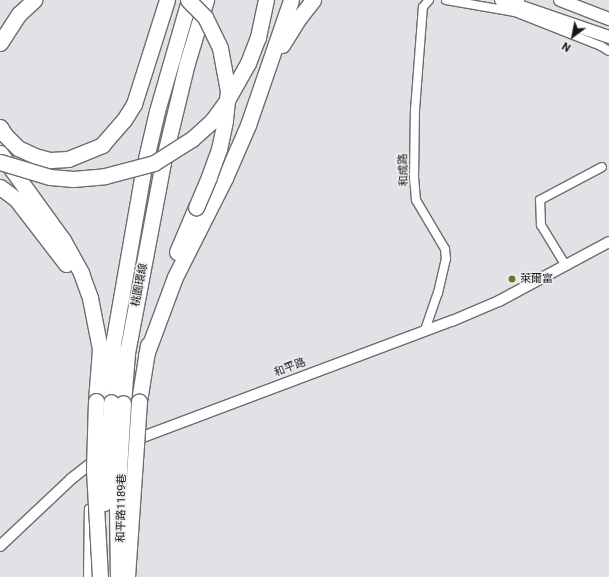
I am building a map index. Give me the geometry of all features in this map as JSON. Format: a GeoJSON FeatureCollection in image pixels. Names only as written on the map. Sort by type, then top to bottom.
{"type":"FeatureCollection","features":[{"type":"Feature","properties":{"kind":"highway"},"geometry":{"type":"LineString","coordinates":[[0,44],[19,14],[34,0]]}},
{"type":"Feature","properties":{"kind":"highway"},"geometry":{"type":"LineString","coordinates":[[0,127],[4,135],[18,148],[34,156],[50,160],[68,158],[102,145],[124,120],[134,104],[168,0]]}},
{"type":"Feature","properties":{"kind":"highway"},"geometry":{"type":"LineString","coordinates":[[127,577],[139,401],[146,355],[158,299],[209,177],[219,149],[226,121],[228,91],[220,48],[205,17],[188,0]]}},
{"type":"Feature","properties":{"kind":"highway","name":"桃園環線"},"geometry":{"type":"LineString","coordinates":[[118,577],[117,504],[110,402],[114,344],[144,167],[157,111],[188,0]]}},
{"type":"Feature","properties":{"kind":"highway","name":"桃園環線"},"geometry":{"type":"LineString","coordinates":[[110,402],[127,353],[163,162],[187,63],[206,0]]}},
{"type":"Feature","properties":{"kind":"highway"},"geometry":{"type":"LineString","coordinates":[[0,162],[50,177],[73,179],[104,176],[154,163],[192,139],[212,121],[226,102],[248,63],[258,37],[266,0]]}},
{"type":"Feature","properties":{"kind":"highway"},"geometry":{"type":"LineString","coordinates":[[146,355],[175,277],[225,178],[248,125],[291,0]]}},
{"type":"Feature","properties":{"kind":"highway"},"geometry":{"type":"LineString","coordinates":[[262,86],[286,38],[313,0]]}},
{"type":"Feature","properties":{"kind":"highway"},"geometry":{"type":"LineString","coordinates":[[0,153],[48,218],[70,252],[81,273],[90,298],[110,402],[94,470],[101,577]]}},
{"type":"Feature","properties":{"kind":"highway"},"geometry":{"type":"LineString","coordinates":[[0,187],[16,199],[56,248],[67,265],[77,285],[85,308],[110,402]]}},
{"type":"Feature","properties":{"kind":"main road"},"geometry":{"type":"LineString","coordinates":[[501,0],[609,37]]}},
{"type":"Feature","properties":{"kind":"main road"},"geometry":{"type":"LineString","coordinates":[[560,0],[609,19]]}},
{"type":"Feature","properties":{"kind":"street","name":"和成路"},"geometry":{"type":"LineString","coordinates":[[425,330],[438,293],[446,259],[445,249],[416,200],[414,178],[415,110],[423,7],[429,0]]}},
{"type":"Feature","properties":{"kind":"street"},"geometry":{"type":"LineString","coordinates":[[446,0],[518,6],[602,46],[609,51]]}},
{"type":"Feature","properties":{"kind":"street"},"geometry":{"type":"LineString","coordinates":[[566,266],[541,226],[540,200],[602,168]]}},
{"type":"Feature","properties":{"kind":"street","name":"和平路"},"geometry":{"type":"LineString","coordinates":[[0,546],[90,463],[135,440],[499,301],[609,242]]}},
{"type":"Feature","properties":{"kind":"street","name":"和平路1189巷"},"geometry":{"type":"LineString","coordinates":[[132,577],[135,440]]}},
{"type":"Feature","properties":{"kind":"street"},"geometry":{"type":"LineString","coordinates":[[88,577],[90,463]]}},
{"type":"Feature","properties":{"kind":"place","name":"萊爾富"},"geometry":{"type":"Point","coordinates":[512,279]}}]}
